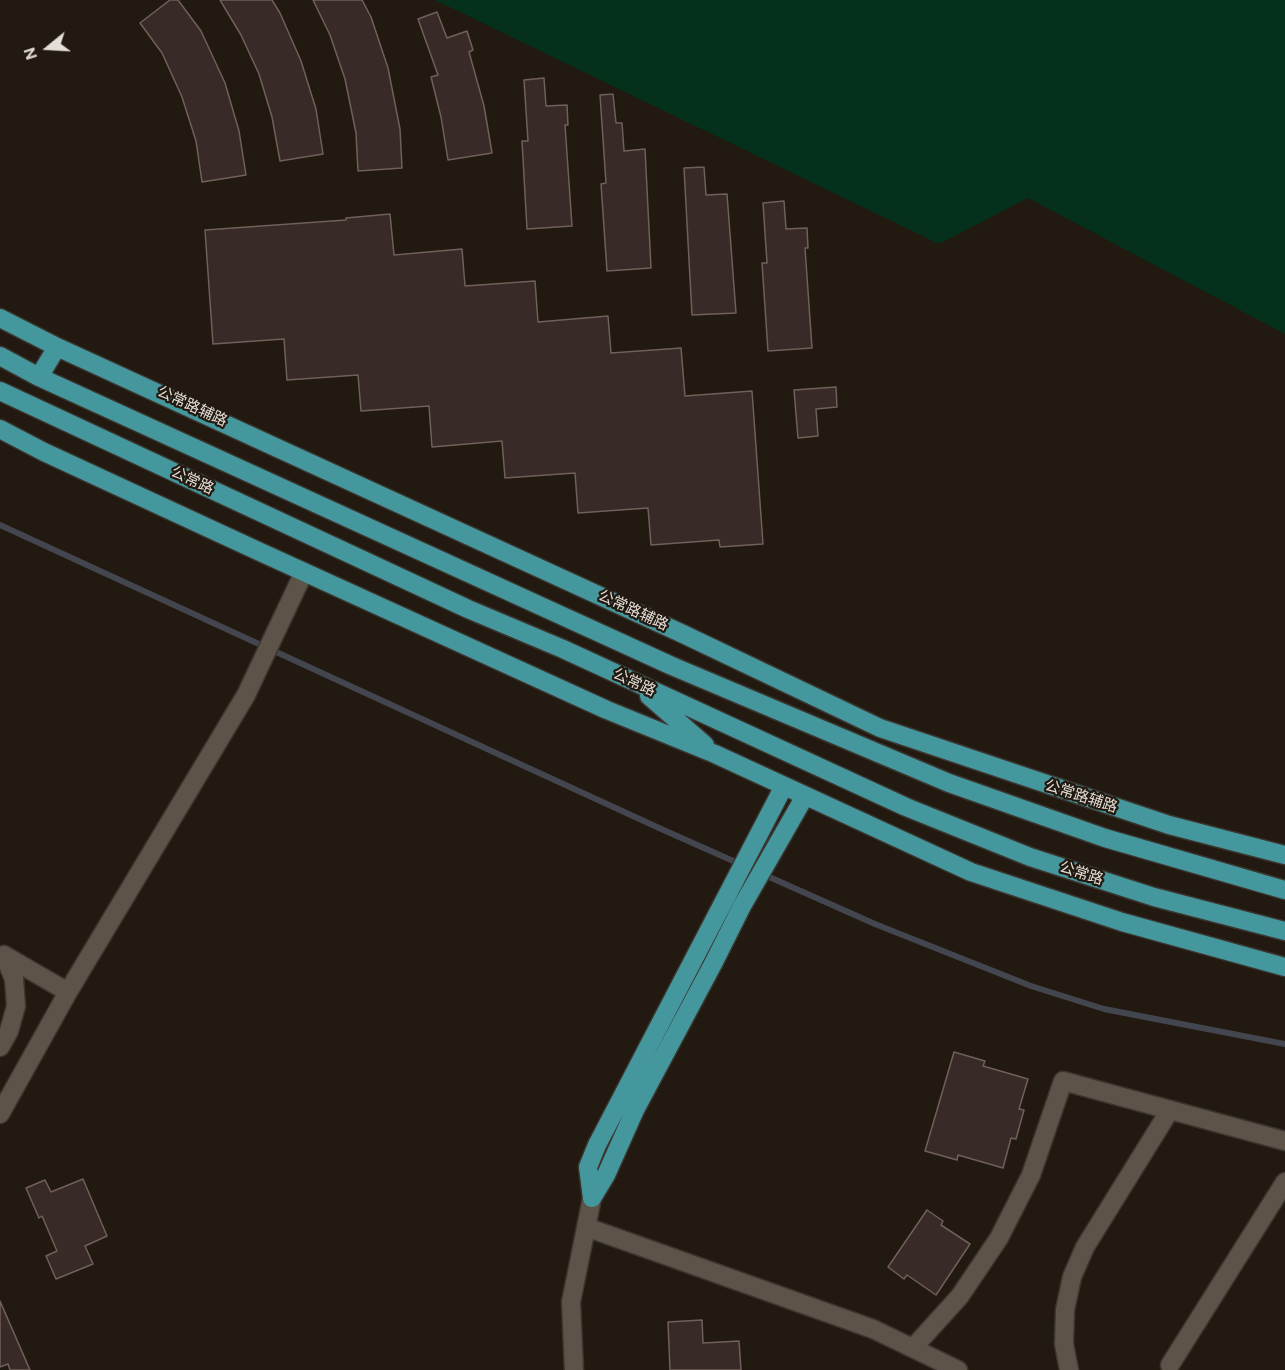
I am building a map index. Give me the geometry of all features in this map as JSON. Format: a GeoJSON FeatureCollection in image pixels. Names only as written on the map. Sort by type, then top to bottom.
{"type":"FeatureCollection","features":[{"type":"Feature","properties":{"kind":"main road","name":"公常路辅路"},"geometry":{"type":"LineString","coordinates":[[0,318],[57,347],[683,634],[880,728],[1168,825],[1285,855]]}},
{"type":"Feature","properties":{"kind":"main road"},"geometry":{"type":"LineString","coordinates":[[39,377],[57,347]]}},
{"type":"Feature","properties":{"kind":"main road","name":"公常路"},"geometry":{"type":"LineString","coordinates":[[0,356],[39,377],[661,661],[949,783],[1105,838],[1285,890]]}},
{"type":"Feature","properties":{"kind":"main road","name":"公常路"},"geometry":{"type":"LineString","coordinates":[[0,391],[468,609],[562,649],[906,807],[1030,857],[1154,897],[1285,932]]}},
{"type":"Feature","properties":{"kind":"main road"},"geometry":{"type":"LineString","coordinates":[[0,429],[44,452],[304,572],[607,710],[715,754],[971,872],[1122,922],[1285,967]]}},
{"type":"Feature","properties":{"kind":"main road"},"geometry":{"type":"LineString","coordinates":[[634,682],[715,754]]}},
{"type":"Feature","properties":{"kind":"main road"},"geometry":{"type":"LineString","coordinates":[[794,718],[880,728]]}},
{"type":"Feature","properties":{"kind":"main road"},"geometry":{"type":"LineString","coordinates":[[734,902],[760,833],[784,786]]}},
{"type":"Feature","properties":{"kind":"main road"},"geometry":{"type":"LineString","coordinates":[[592,1198],[588,1167],[597,1145],[734,902],[779,841],[805,795]]}},
{"type":"Feature","properties":{"kind":"street"},"geometry":{"type":"LineString","coordinates":[[0,1113],[68,992],[252,682],[304,572]]}},
{"type":"Feature","properties":{"kind":"street"},"geometry":{"type":"LineString","coordinates":[[2,954],[68,992]]}},
{"type":"Feature","properties":{"kind":"street"},"geometry":{"type":"LineString","coordinates":[[0,1047],[9,1031],[16,1006],[14,979],[2,954]]}},
{"type":"Feature","properties":{"kind":"street"},"geometry":{"type":"LineString","coordinates":[[913,1348],[960,1296],[999,1238],[1031,1175],[1063,1081],[1285,1141]]}},
{"type":"Feature","properties":{"kind":"street"},"geometry":{"type":"LineString","coordinates":[[1069,1370],[1064,1344],[1065,1310],[1072,1278],[1085,1247],[1170,1110]]}},
{"type":"Feature","properties":{"kind":"street"},"geometry":{"type":"LineString","coordinates":[[1170,1365],[1285,1182]]}},
{"type":"Feature","properties":{"kind":"street"},"geometry":{"type":"LineString","coordinates":[[574,1370],[571,1302],[592,1198]]}},
{"type":"Feature","properties":{"kind":"street"},"geometry":{"type":"LineString","coordinates":[[586,1227],[873,1329],[958,1370]]}},
{"type":"Feature","properties":{"kind":"green space"},"geometry":{"type":"Polygon","coordinates":[[[435,0],[1285,0],[1285,334],[1028,198],[939,244],[435,0]]]}},
{"type":"Feature","properties":{"kind":"building"},"geometry":{"type":"Polygon","coordinates":[[[170,0],[178,0],[201,31],[225,83],[239,131],[246,175],[202,182],[196,141],[182,97],[162,53],[140,23],[170,0]]]}},
{"type":"Feature","properties":{"kind":"building"},"geometry":{"type":"Polygon","coordinates":[[[220,0],[272,0],[301,61],[316,109],[323,154],[280,161],[272,117],[259,74],[241,35],[220,0]]]}},
{"type":"Feature","properties":{"kind":"building"},"geometry":{"type":"Polygon","coordinates":[[[313,0],[362,0],[371,17],[388,68],[400,129],[402,168],[358,171],[356,133],[345,79],[330,35],[313,0]]]}},
{"type":"Feature","properties":{"kind":"building"},"geometry":{"type":"Polygon","coordinates":[[[437,12],[447,38],[467,31],[473,50],[469,52],[484,106],[492,153],[448,160],[431,77],[438,75],[418,19],[437,12]]]}},
{"type":"Feature","properties":{"kind":"building"},"geometry":{"type":"Polygon","coordinates":[[[544,78],[546,106],[567,105],[568,125],[565,125],[572,226],[527,229],[522,141],[528,141],[524,80],[544,78]]]}},
{"type":"Feature","properties":{"kind":"building"},"geometry":{"type":"Polygon","coordinates":[[[613,94],[616,123],[622,123],[624,151],[645,149],[651,268],[607,271],[601,184],[606,183],[600,95],[613,94]]]}},
{"type":"Feature","properties":{"kind":"building"},"geometry":{"type":"Polygon","coordinates":[[[704,167],[706,195],[727,194],[736,313],[692,315],[684,168],[704,167]]]}},
{"type":"Feature","properties":{"kind":"building"},"geometry":{"type":"Polygon","coordinates":[[[784,201],[786,229],[807,228],[808,248],[805,248],[812,348],[768,351],[762,263],[767,263],[763,203],[784,201]]]}},
{"type":"Feature","properties":{"kind":"building"},"geometry":{"type":"Polygon","coordinates":[[[390,214],[394,255],[462,249],[465,286],[535,281],[538,322],[608,316],[611,353],[681,348],[685,396],[752,391],[763,544],[720,547],[719,540],[651,545],[648,508],[578,513],[575,473],[505,478],[502,441],[432,447],[429,406],[361,411],[358,375],[287,380],[284,339],[213,344],[205,230],[346,220],[346,218],[390,214]]]}},
{"type":"Feature","properties":{"kind":"building"},"geometry":{"type":"Polygon","coordinates":[[[836,387],[837,407],[816,409],[818,436],[798,438],[794,390],[836,387]]]}},
{"type":"Feature","properties":{"kind":"building"},"geometry":{"type":"Polygon","coordinates":[[[954,1052],[985,1061],[983,1066],[1028,1079],[1019,1109],[1024,1110],[1016,1139],[1011,1138],[1003,1168],[958,1155],[957,1160],[925,1151],[954,1052]]]}},
{"type":"Feature","properties":{"kind":"building"},"geometry":{"type":"Polygon","coordinates":[[[83,1179],[107,1236],[85,1246],[93,1264],[56,1279],[46,1256],[57,1251],[42,1216],[39,1218],[26,1188],[45,1180],[51,1192],[83,1179]]]}},
{"type":"Feature","properties":{"kind":"building"},"geometry":{"type":"Polygon","coordinates":[[[927,1210],[943,1221],[941,1225],[970,1244],[936,1295],[907,1275],[904,1279],[888,1267],[927,1210]]]}},
{"type":"Feature","properties":{"kind":"building"},"geometry":{"type":"Polygon","coordinates":[[[0,1301],[30,1370],[10,1370],[8,1364],[0,1367],[0,1301]]]}},
{"type":"Feature","properties":{"kind":"building"},"geometry":{"type":"Polygon","coordinates":[[[702,1320],[703,1343],[739,1341],[741,1370],[670,1370],[668,1322],[702,1320]]]}},
{"type":"Feature","properties":{"kind":"waterway"},"geometry":{"type":"LineString","coordinates":[[0,525],[659,828],[875,924],[1031,986],[1104,1009],[1285,1044]]}}]}
